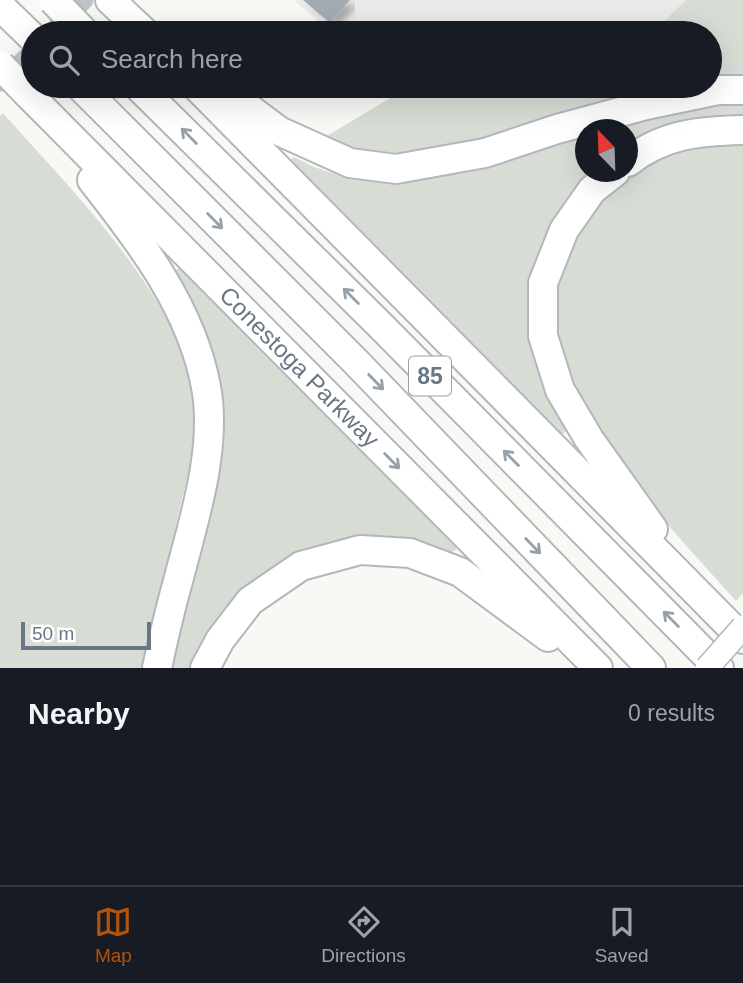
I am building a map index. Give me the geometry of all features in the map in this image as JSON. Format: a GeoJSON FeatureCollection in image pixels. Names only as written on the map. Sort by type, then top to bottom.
{"type":"FeatureCollection","features":[{"type":"Feature","properties":{"kind":"highway"},"geometry":{"type":"LineString","coordinates":[[52,0],[73,21]]}},
{"type":"Feature","properties":{"kind":"highway"},"geometry":{"type":"LineString","coordinates":[[0,6],[21,29]]}},
{"type":"Feature","properties":{"kind":"highway","name":"Conestoga Parkway"},"geometry":{"type":"LineString","coordinates":[[0,65],[21,87]]}},
{"type":"Feature","properties":{"kind":"highway"},"geometry":{"type":"LineString","coordinates":[[722,90],[743,90]]}},
{"type":"Feature","properties":{"kind":"highway","name":"Conestoga Parkway"},"geometry":{"type":"LineString","coordinates":[[32,98],[598,668]]}},
{"type":"Feature","properties":{"kind":"highway","name":"Conestoga Parkway"},"geometry":{"type":"LineString","coordinates":[[92,98],[356,362],[651,668]]}},
{"type":"Feature","properties":{"kind":"highway","name":"85"},"geometry":{"type":"LineString","coordinates":[[150,98],[719,668]]}},
{"type":"Feature","properties":{"kind":"highway","name":"85"},"geometry":{"type":"LineString","coordinates":[[209,98],[743,639]]}},
{"type":"Feature","properties":{"kind":"highway"},"geometry":{"type":"LineString","coordinates":[[235,98],[279,131],[350,163],[396,169],[485,153],[557,129],[680,98]]}},
{"type":"Feature","properties":{"kind":"highway"},"geometry":{"type":"LineString","coordinates":[[50,117],[76,160],[158,270],[195,342],[207,389],[208,446],[194,521],[157,668]]}},
{"type":"Feature","properties":{"kind":"highway"},"geometry":{"type":"LineString","coordinates":[[638,154],[646,147],[699,131],[743,130]]}},
{"type":"Feature","properties":{"kind":"highway"},"geometry":{"type":"LineString","coordinates":[[602,182],[592,190],[564,230],[543,283],[543,336],[560,390],[589,439],[699,594]]}},
{"type":"Feature","properties":{"kind":"highway"},"geometry":{"type":"LineString","coordinates":[[205,668],[220,640],[250,601],[301,566],[360,550],[410,553],[460,572],[590,668]]}},
{"type":"Feature","properties":{"kind":"main road"},"geometry":{"type":"LineString","coordinates":[[708,668],[743,627]]}},
{"type":"Feature","properties":{"kind":"street"},"geometry":{"type":"LineString","coordinates":[[63,21],[84,0]]}},
{"type":"Feature","properties":{"kind":"street"},"geometry":{"type":"LineString","coordinates":[[0,84],[21,52]]}},
{"type":"Feature","properties":{"kind":"shaded area"},"geometry":{"type":"Polygon","coordinates":[[[294,0],[686,0],[664,21],[318,21],[294,0]]]}},
{"type":"Feature","properties":{"kind":"shaded area"},"geometry":{"type":"Polygon","coordinates":[[[686,0],[743,0],[743,77],[722,78],[722,21],[664,21],[686,0]]]}},
{"type":"Feature","properties":{"kind":"shaded area"},"geometry":{"type":"Polygon","coordinates":[[[390,98],[620,98],[477,143],[423,156],[365,158],[317,142],[390,98]]]}},
{"type":"Feature","properties":{"kind":"shaded area"},"geometry":{"type":"Polygon","coordinates":[[[743,99],[743,119],[638,148],[638,121],[743,99]]]}},
{"type":"Feature","properties":{"kind":"shaded area"},"geometry":{"type":"Polygon","coordinates":[[[3,113],[99,221],[131,263],[160,306],[182,351],[195,395],[196,439],[144,668],[0,668],[0,116],[3,113]]]}},
{"type":"Feature","properties":{"kind":"shaded area"},"geometry":{"type":"Polygon","coordinates":[[[575,134],[575,182],[592,182],[544,246],[569,428],[558,439],[283,165],[294,157],[338,175],[396,181],[575,134]]]}},
{"type":"Feature","properties":{"kind":"shaded area"},"geometry":{"type":"Polygon","coordinates":[[[743,146],[743,593],[736,601],[650,505],[599,437],[559,358],[554,313],[555,293],[565,256],[584,221],[610,190],[621,182],[638,182],[638,170],[662,159],[682,152],[743,146]]]}},
{"type":"Feature","properties":{"kind":"shaded area"},"geometry":{"type":"Polygon","coordinates":[[[179,268],[457,548],[450,555],[348,540],[317,546],[287,557],[259,576],[221,612],[192,668],[167,668],[217,427],[169,275],[179,268]]]}},
{"type":"Feature","properties":{"kind":"building"},"geometry":{"type":"Polygon","coordinates":[[[303,0],[350,0],[332,21],[328,21],[303,0]]]}}]}
